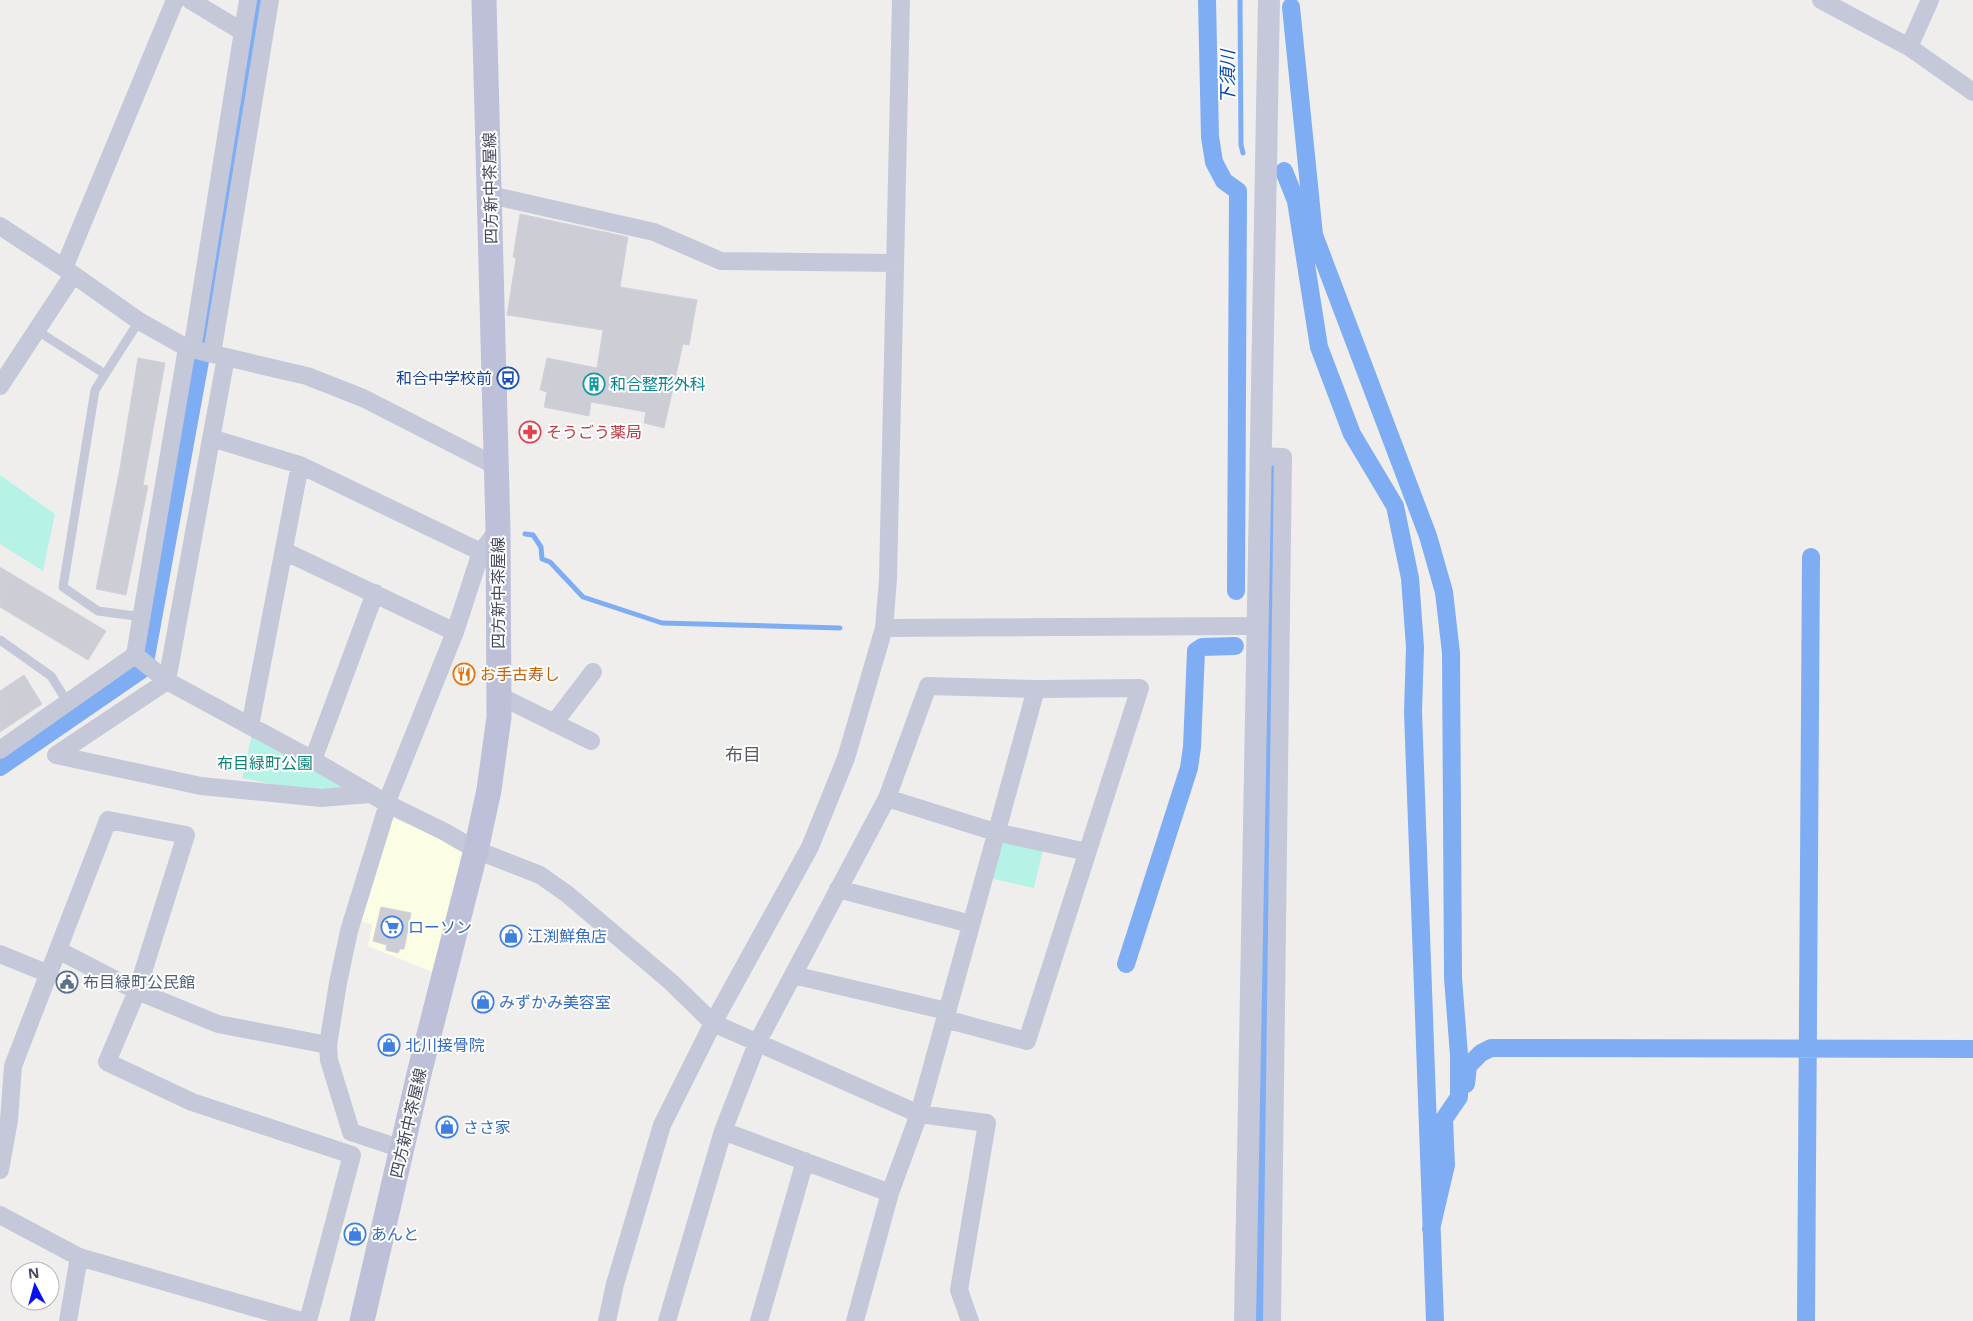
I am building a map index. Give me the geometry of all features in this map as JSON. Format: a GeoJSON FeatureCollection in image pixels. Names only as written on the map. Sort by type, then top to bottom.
{"type":"FeatureCollection","features":[{"type":"Feature","properties":{"kind":"main road","name":"四方新中茶屋線"},"geometry":{"type":"LineString","coordinates":[[362,1321],[402,1149],[476,850],[489,790],[499,717],[498,530],[484,0]]}},
{"type":"Feature","properties":{"kind":"street"},"geometry":{"type":"LineString","coordinates":[[0,386],[36,330],[69,271],[175,0]]}},
{"type":"Feature","properties":{"kind":"street"},"geometry":{"type":"LineString","coordinates":[[190,0],[243,32]]}},
{"type":"Feature","properties":{"kind":"street"},"geometry":{"type":"LineString","coordinates":[[248,0],[203,352],[211,438],[167,681],[56,755],[200,786],[321,798],[370,794]]}},
{"type":"Feature","properties":{"kind":"street"},"geometry":{"type":"LineString","coordinates":[[143,661],[143,617],[203,352],[270,0]]}},
{"type":"Feature","properties":{"kind":"street"},"geometry":{"type":"LineString","coordinates":[[607,1321],[615,1284],[662,1125],[714,1023],[810,847],[846,758],[884,628],[888,579],[901,0]]}},
{"type":"Feature","properties":{"kind":"street"},"geometry":{"type":"LineString","coordinates":[[1245,1321],[1269,0]]}},
{"type":"Feature","properties":{"kind":"street"},"geometry":{"type":"LineString","coordinates":[[1821,0],[1909,47],[1973,92]]}},
{"type":"Feature","properties":{"kind":"street"},"geometry":{"type":"LineString","coordinates":[[1909,47],[1930,0]]}},
{"type":"Feature","properties":{"kind":"street"},"geometry":{"type":"LineString","coordinates":[[490,195],[654,232],[721,261],[895,263]]}},
{"type":"Feature","properties":{"kind":"street"},"geometry":{"type":"LineString","coordinates":[[0,226],[69,271],[139,321],[203,352],[307,376],[363,398],[496,466]]}},
{"type":"Feature","properties":{"kind":"street"},"geometry":{"type":"LineString","coordinates":[[211,438],[300,465],[481,552]]}},
{"type":"Feature","properties":{"kind":"street"},"geometry":{"type":"LineString","coordinates":[[1260,456],[1283,457],[1272,1321]]}},
{"type":"Feature","properties":{"kind":"street"},"geometry":{"type":"LineString","coordinates":[[250,726],[300,465]]}},
{"type":"Feature","properties":{"kind":"street"},"geometry":{"type":"LineString","coordinates":[[308,1321],[352,1155],[351,1132],[329,1060],[328,1045],[338,982],[349,932],[387,804],[455,632],[481,552],[498,530]]}},
{"type":"Feature","properties":{"kind":"street"},"geometry":{"type":"LineString","coordinates":[[284,551],[455,632]]}},
{"type":"Feature","properties":{"kind":"street"},"geometry":{"type":"LineString","coordinates":[[313,760],[374,594]]}},
{"type":"Feature","properties":{"kind":"street"},"geometry":{"type":"LineString","coordinates":[[884,628],[1257,626]]}},
{"type":"Feature","properties":{"kind":"street"},"geometry":{"type":"LineString","coordinates":[[143,661],[167,681],[313,760],[387,804],[445,832],[476,850],[540,875],[567,894],[671,982],[714,1023],[919,1114],[986,1123],[959,1290],[970,1321]]}},
{"type":"Feature","properties":{"kind":"street"},"geometry":{"type":"LineString","coordinates":[[0,750],[68,702],[143,661]]}},
{"type":"Feature","properties":{"kind":"street"},"geometry":{"type":"LineString","coordinates":[[554,723],[592,672]]}},
{"type":"Feature","properties":{"kind":"street"},"geometry":{"type":"LineString","coordinates":[[667,1321],[723,1131],[758,1041],[838,889],[887,798],[928,686],[1036,689],[1140,688],[1026,1041],[946,1015],[793,975]]}},
{"type":"Feature","properties":{"kind":"street"},"geometry":{"type":"LineString","coordinates":[[855,1321],[890,1193],[919,1114],[995,832],[1036,689]]}},
{"type":"Feature","properties":{"kind":"street"},"geometry":{"type":"LineString","coordinates":[[498,695],[592,741]]}},
{"type":"Feature","properties":{"kind":"street"},"geometry":{"type":"LineString","coordinates":[[887,798],[995,832],[1087,852]]}},
{"type":"Feature","properties":{"kind":"street"},"geometry":{"type":"LineString","coordinates":[[0,1170],[10,1120],[12,1066],[108,820],[186,835],[137,991],[107,1062],[192,1102],[352,1155]]}},
{"type":"Feature","properties":{"kind":"street"},"geometry":{"type":"LineString","coordinates":[[838,889],[971,924]]}},
{"type":"Feature","properties":{"kind":"street"},"geometry":{"type":"LineString","coordinates":[[58,950],[137,991],[218,1024],[328,1045]]}},
{"type":"Feature","properties":{"kind":"street"},"geometry":{"type":"LineString","coordinates":[[0,954],[49,974]]}},
{"type":"Feature","properties":{"kind":"street"},"geometry":{"type":"LineString","coordinates":[[723,1131],[890,1193]]}},
{"type":"Feature","properties":{"kind":"street"},"geometry":{"type":"LineString","coordinates":[[351,1132],[402,1149]]}},
{"type":"Feature","properties":{"kind":"street"},"geometry":{"type":"LineString","coordinates":[[760,1321],[805,1162]]}},
{"type":"Feature","properties":{"kind":"street"},"geometry":{"type":"LineString","coordinates":[[0,1215],[79,1257],[300,1321]]}},
{"type":"Feature","properties":{"kind":"street"},"geometry":{"type":"LineString","coordinates":[[68,1321],[79,1257]]}},
{"type":"Feature","properties":{"kind":"lane"},"geometry":{"type":"LineString","coordinates":[[139,321],[95,390],[63,587],[98,611],[143,617]]}},
{"type":"Feature","properties":{"kind":"lane"},"geometry":{"type":"LineString","coordinates":[[36,330],[105,374]]}},
{"type":"Feature","properties":{"kind":"lane"},"geometry":{"type":"LineString","coordinates":[[0,640],[52,676],[68,702]]}},
{"type":"Feature","properties":{"kind":"shaded area"},"geometry":{"type":"Polygon","coordinates":[[[393,818],[465,849],[435,973],[368,946],[372,924],[360,921],[393,818]]]}},
{"type":"Feature","properties":{"kind":"shaded area","name":"あんと"},"geometry":{"type":"Polygon","coordinates":[[[341,1224],[372,1231],[369,1244],[338,1236],[341,1224]]]}},
{"type":"Feature","properties":{"kind":"green space"},"geometry":{"type":"Polygon","coordinates":[[[0,475],[55,514],[43,571],[0,544],[0,475]]]}},
{"type":"Feature","properties":{"kind":"green space","name":"布目緑町公園"},"geometry":{"type":"Polygon","coordinates":[[[252,734],[356,791],[321,794],[242,778],[252,734]]]}},
{"type":"Feature","properties":{"kind":"green space"},"geometry":{"type":"Polygon","coordinates":[[[1000,840],[1043,850],[1034,888],[989,878],[1000,840]]]}},
{"type":"Feature","properties":{"kind":"building"},"geometry":{"type":"Polygon","coordinates":[[[520,214],[628,237],[620,287],[697,300],[689,345],[683,344],[664,428],[644,423],[646,412],[591,402],[589,416],[544,407],[547,392],[540,390],[547,358],[597,368],[603,330],[507,315],[516,258],[513,257],[520,214]]]}},
{"type":"Feature","properties":{"kind":"building"},"geometry":{"type":"Polygon","coordinates":[[[138,358],[165,363],[143,485],[148,486],[126,595],[96,589],[120,468],[138,358]]]}},
{"type":"Feature","properties":{"kind":"building"},"geometry":{"type":"Polygon","coordinates":[[[0,567],[106,631],[88,660],[0,607],[0,567]]]}},
{"type":"Feature","properties":{"kind":"building"},"geometry":{"type":"Polygon","coordinates":[[[24,675],[42,704],[0,732],[0,691],[24,675]]]}},
{"type":"Feature","properties":{"kind":"building","name":"ローソン"},"geometry":{"type":"Polygon","coordinates":[[[381,907],[411,913],[404,949],[400,949],[398,953],[386,950],[387,945],[373,941],[381,907]]]}},
{"type":"Feature","properties":{"kind":"waterway"},"geometry":{"type":"LineString","coordinates":[[0,767],[144,668],[205,334],[258,0]]}},
{"type":"Feature","properties":{"kind":"waterway"},"geometry":{"type":"LineString","coordinates":[[1207,0],[1210,137],[1214,162],[1224,181],[1238,191],[1236,591]]}},
{"type":"Feature","properties":{"kind":"waterway","name":"下須川"},"geometry":{"type":"LineString","coordinates":[[1240,0],[1241,145],[1243,153]]}},
{"type":"Feature","properties":{"kind":"waterway"},"geometry":{"type":"LineString","coordinates":[[1291,7],[1314,235],[1428,536],[1444,592],[1451,653],[1453,978],[1459,1055],[1459,1097],[1444,1119],[1446,1165],[1431,1229]]}},
{"type":"Feature","properties":{"kind":"waterway"},"geometry":{"type":"LineString","coordinates":[[1284,171],[1296,201],[1319,347],[1352,434],[1395,506],[1410,578],[1415,647],[1413,712],[1435,1321]]}},
{"type":"Feature","properties":{"kind":"waterway"},"geometry":{"type":"LineString","coordinates":[[1261,1321],[1274,473]]}},
{"type":"Feature","properties":{"kind":"waterway"},"geometry":{"type":"LineString","coordinates":[[525,534],[533,535],[541,547],[542,559],[550,562],[583,597],[662,623],[840,628]]}},
{"type":"Feature","properties":{"kind":"waterway"},"geometry":{"type":"LineString","coordinates":[[1806,1321],[1811,557]]}},
{"type":"Feature","properties":{"kind":"waterway"},"geometry":{"type":"LineString","coordinates":[[1126,964],[1189,768],[1192,747],[1196,651],[1202,647],[1235,646]]}},
{"type":"Feature","properties":{"kind":"waterway"},"geometry":{"type":"LineString","coordinates":[[1466,1084],[1468,1066],[1481,1053],[1491,1048],[1973,1049]]}},
{"type":"Feature","properties":{"kind":"place","name":"和合中学校前"},"geometry":{"type":"Point","coordinates":[508,378]}},
{"type":"Feature","properties":{"kind":"place","name":"和合整形外科"},"geometry":{"type":"Point","coordinates":[594,384]}},
{"type":"Feature","properties":{"kind":"place","name":"そうごう薬局"},"geometry":{"type":"Point","coordinates":[530,432]}},
{"type":"Feature","properties":{"kind":"place","name":"お手古寿し"},"geometry":{"type":"Point","coordinates":[464,674]}},
{"type":"Feature","properties":{"kind":"place","name":"ローソン"},"geometry":{"type":"Point","coordinates":[392,927]}},
{"type":"Feature","properties":{"kind":"place","name":"江渕鮮魚店"},"geometry":{"type":"Point","coordinates":[511,936]}},
{"type":"Feature","properties":{"kind":"place","name":"布目緑町公民館"},"geometry":{"type":"Point","coordinates":[67,982]}},
{"type":"Feature","properties":{"kind":"place","name":"みずかみ美容室"},"geometry":{"type":"Point","coordinates":[483,1002]}},
{"type":"Feature","properties":{"kind":"place","name":"北川接骨院"},"geometry":{"type":"Point","coordinates":[389,1045]}},
{"type":"Feature","properties":{"kind":"place","name":"ささ家"},"geometry":{"type":"Point","coordinates":[447,1127]}},
{"type":"Feature","properties":{"kind":"place","name":"あんと"},"geometry":{"type":"Point","coordinates":[355,1234]}},
{"type":"Feature","properties":{"kind":"district","name":"布目"},"geometry":{"type":"Point","coordinates":[743,754]}}]}
